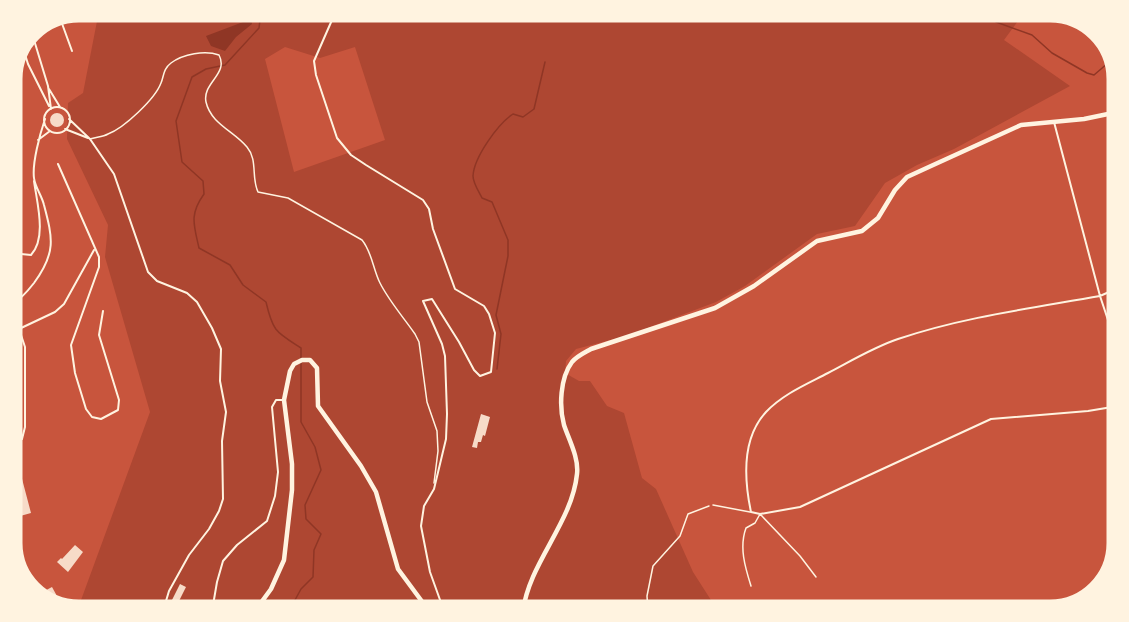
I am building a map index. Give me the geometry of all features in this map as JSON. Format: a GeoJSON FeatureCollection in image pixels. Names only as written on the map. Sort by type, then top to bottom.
{"type":"FeatureCollection","features":[{"type":"Feature","properties":{"kind":"main road"},"geometry":{"type":"LineString","coordinates":[[526,601],[531,584],[571,500],[576,482],[578,470],[561,405],[563,385],[570,364],[579,355],[715,308],[754,286],[817,241],[862,231],[878,218],[895,190],[907,177],[1021,125],[1084,119],[1108,114]]}},
{"type":"Feature","properties":{"kind":"main road"},"geometry":{"type":"LineString","coordinates":[[263,601],[271,589],[284,560],[292,490],[292,464],[284,400],[290,371],[294,364],[303,360],[310,360],[317,368],[318,406],[361,466],[376,492],[398,569],[421,601]]}},
{"type":"Feature","properties":{"kind":"street"},"geometry":{"type":"LineString","coordinates":[[332,21],[314,61],[316,75],[338,138],[351,155],[423,200],[429,209],[433,229],[455,289],[484,306],[495,333],[491,372],[480,376],[474,370],[432,299],[425,299],[423,302],[445,356],[446,439],[434,489],[424,506],[421,526],[430,572],[440,601]]}},
{"type":"Feature","properties":{"kind":"street"},"geometry":{"type":"LineString","coordinates":[[62,24],[72,51]]}},
{"type":"Feature","properties":{"kind":"street"},"geometry":{"type":"LineString","coordinates":[[21,254],[30,255],[37,245],[40,227],[34,178],[38,140],[51,109],[48,86],[35,42]]}},
{"type":"Feature","properties":{"kind":"street"},"geometry":{"type":"LineString","coordinates":[[26,57],[51,109]]}},
{"type":"Feature","properties":{"kind":"street"},"geometry":{"type":"LineString","coordinates":[[45,119],[46,126],[58,133],[68,126],[67,111],[60,107],[48,86]]}},
{"type":"Feature","properties":{"kind":"street"},"geometry":{"type":"LineString","coordinates":[[51,109],[60,107]]}},
{"type":"Feature","properties":{"kind":"street"},"geometry":{"type":"LineString","coordinates":[[69,118],[90,139],[114,174],[148,272],[157,281],[187,293],[197,303],[221,349],[220,381],[226,412],[222,441],[223,499],[209,529],[189,555],[169,591],[166,601]]}},
{"type":"Feature","properties":{"kind":"street"},"geometry":{"type":"LineString","coordinates":[[1054,122],[1100,296],[1108,318]]}},
{"type":"Feature","properties":{"kind":"street"},"geometry":{"type":"LineString","coordinates":[[65,129],[90,139]]}},
{"type":"Feature","properties":{"kind":"street"},"geometry":{"type":"LineString","coordinates":[[38,140],[51,130]]}},
{"type":"Feature","properties":{"kind":"street"},"geometry":{"type":"LineString","coordinates":[[58,164],[99,257],[99,267],[71,345],[80,395],[92,417],[101,419],[118,410],[119,400],[99,335],[104,311]]}},
{"type":"Feature","properties":{"kind":"street"},"geometry":{"type":"LineString","coordinates":[[21,298],[32,286],[50,258],[49,224],[34,178]]}},
{"type":"Feature","properties":{"kind":"street"},"geometry":{"type":"LineString","coordinates":[[21,328],[56,312],[64,304],[95,249]]}},
{"type":"Feature","properties":{"kind":"street"},"geometry":{"type":"LineString","coordinates":[[1108,292],[1100,296],[936,327],[897,339],[876,347],[794,390],[766,412],[750,443],[745,477],[751,512],[760,514],[800,507],[991,419],[1108,408]]}},
{"type":"Feature","properties":{"kind":"street"},"geometry":{"type":"LineString","coordinates":[[21,335],[25,347],[25,427],[21,439]]}},
{"type":"Feature","properties":{"kind":"street"},"geometry":{"type":"LineString","coordinates":[[214,601],[223,561],[237,544],[267,521],[275,496],[278,472],[272,407],[276,400],[284,400]]}},
{"type":"Feature","properties":{"kind":"lane"},"geometry":{"type":"LineString","coordinates":[[90,139],[108,134],[126,123],[150,100],[161,83],[163,73],[171,63],[201,52],[219,55],[222,61],[221,71],[210,84],[205,99],[212,116],[247,147],[253,159],[254,183],[258,192],[288,198],[362,240],[369,249],[374,272],[382,287],[415,334],[427,402],[437,430],[438,451],[434,489]]}},
{"type":"Feature","properties":{"kind":"lane"},"geometry":{"type":"LineString","coordinates":[[713,505],[751,512]]}},
{"type":"Feature","properties":{"kind":"lane"},"geometry":{"type":"LineString","coordinates":[[751,586],[744,566],[742,538],[746,528],[755,523],[760,514],[800,556],[816,577]]}},
{"type":"Feature","properties":{"kind":"path"},"geometry":{"type":"LineString","coordinates":[[647,601],[653,566],[680,536],[688,514],[713,505]]}},
{"type":"Feature","properties":{"kind":"shaded area"},"geometry":{"type":"Polygon","coordinates":[[[97,21],[1018,21],[1004,40],[1070,86],[954,149],[917,165],[885,183],[855,226],[817,234],[745,286],[716,302],[626,336],[576,349],[566,361],[565,373],[579,381],[590,381],[607,406],[624,413],[642,478],[656,489],[693,572],[712,601],[81,601],[150,412],[105,257],[108,225],[67,139],[68,103],[83,93],[97,21]],[[285,47],[265,59],[294,172],[385,140],[355,47],[320,58],[285,47]]]}},
{"type":"Feature","properties":{"kind":"shaded area"},"geometry":{"type":"Polygon","coordinates":[[[251,21],[252,24],[236,37],[225,51],[211,46],[206,36],[251,21]]]}},
{"type":"Feature","properties":{"kind":"building"},"geometry":{"type":"Polygon","coordinates":[[[57,113],[62,115],[64,120],[62,125],[57,127],[52,125],[50,120],[52,115],[57,113]]]}},
{"type":"Feature","properties":{"kind":"building"},"geometry":{"type":"Polygon","coordinates":[[[481,414],[490,417],[485,436],[483,435],[481,442],[478,442],[477,448],[472,447],[481,414]]]}},
{"type":"Feature","properties":{"kind":"building"},"geometry":{"type":"Polygon","coordinates":[[[21,475],[31,513],[21,516],[21,475]]]}},
{"type":"Feature","properties":{"kind":"building"},"geometry":{"type":"Polygon","coordinates":[[[75,545],[83,552],[68,572],[57,562],[75,545]]]}},
{"type":"Feature","properties":{"kind":"building"},"geometry":{"type":"Polygon","coordinates":[[[180,584],[186,587],[179,601],[172,601],[180,584]]]}},
{"type":"Feature","properties":{"kind":"building"},"geometry":{"type":"Polygon","coordinates":[[[52,587],[58,597],[50,593],[46,590],[52,587]]]}},
{"type":"Feature","properties":{"kind":"waterway"},"geometry":{"type":"LineString","coordinates":[[260,21],[259,28],[225,65],[206,69],[192,77],[176,121],[182,162],[203,181],[204,194],[196,208],[194,220],[199,248],[230,265],[243,285],[266,302],[271,320],[277,330],[301,348],[301,422],[315,447],[321,470],[305,505],[306,519],[321,534],[314,550],[313,577],[301,589],[294,601]]}},
{"type":"Feature","properties":{"kind":"waterway"},"geometry":{"type":"LineString","coordinates":[[995,21],[1032,35],[1052,53],[1087,73],[1094,75],[1106,65]]}},
{"type":"Feature","properties":{"kind":"waterway"},"geometry":{"type":"LineString","coordinates":[[497,369],[501,334],[496,315],[508,256],[508,240],[492,202],[482,198],[475,184],[474,168],[488,142],[507,119],[513,114],[523,117],[534,109],[545,62]]}}]}
